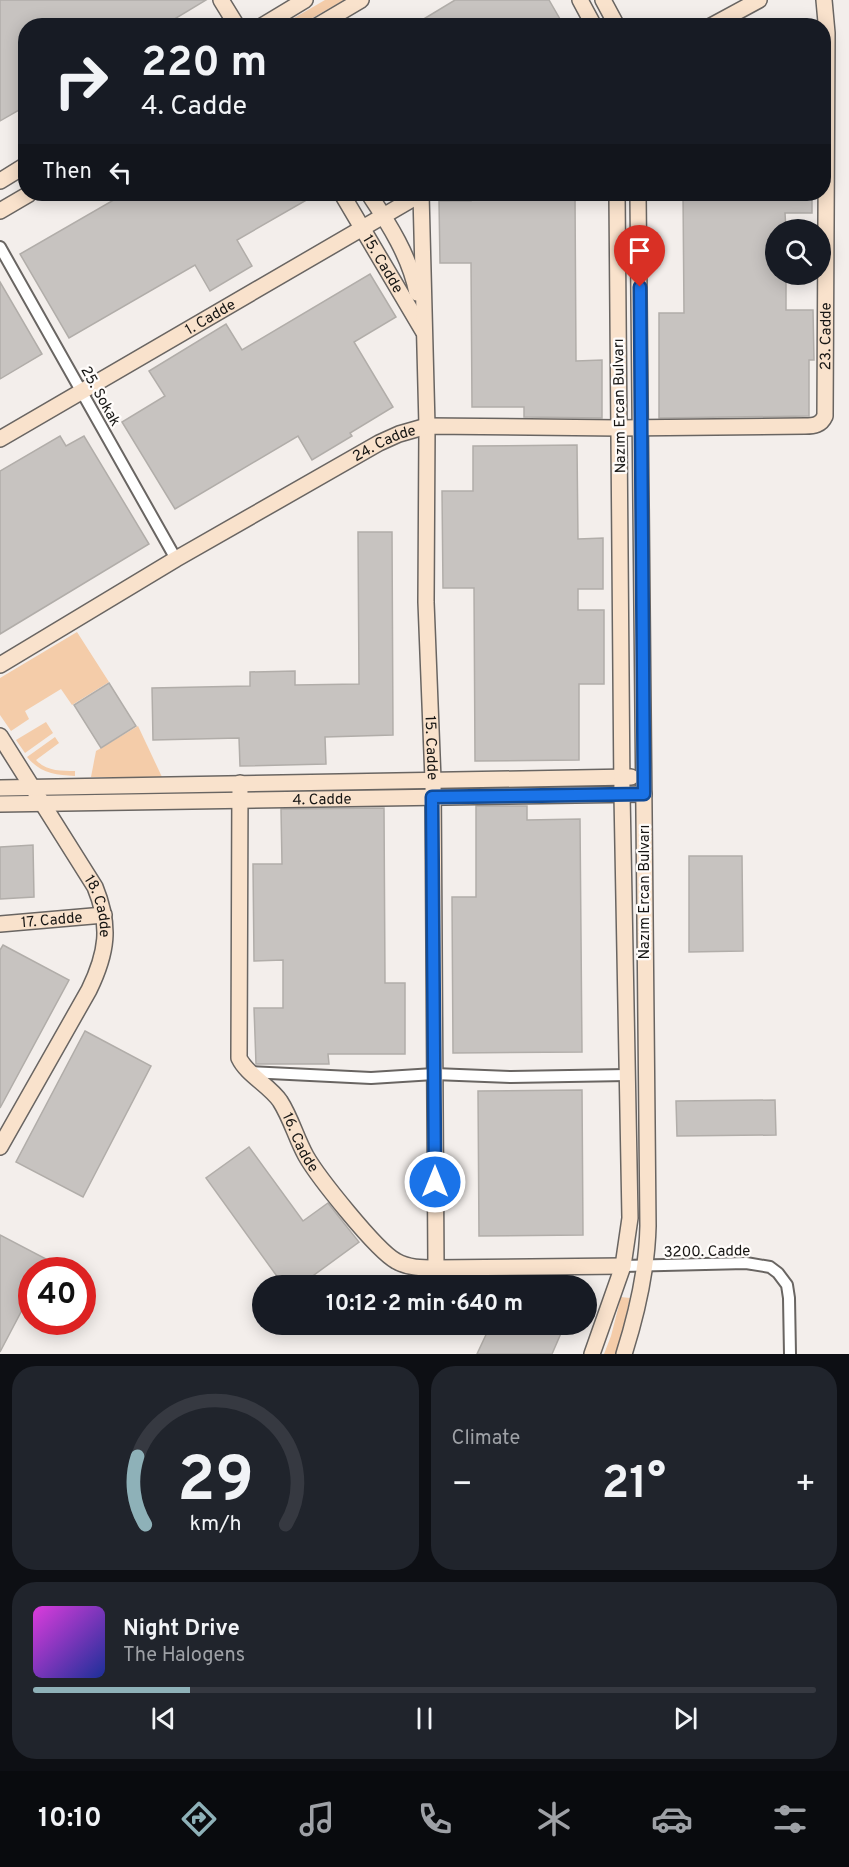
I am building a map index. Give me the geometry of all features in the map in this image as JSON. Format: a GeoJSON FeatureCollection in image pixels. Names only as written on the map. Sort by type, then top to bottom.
{"type":"FeatureCollection","features":[{"type":"Feature","properties":{"kind":"street"},"geometry":{"type":"LineString","coordinates":[[221,0],[232,18]]}},
{"type":"Feature","properties":{"kind":"street"},"geometry":{"type":"LineString","coordinates":[[275,18],[305,0]]}},
{"type":"Feature","properties":{"kind":"street"},"geometry":{"type":"LineString","coordinates":[[331,18],[361,0]]}},
{"type":"Feature","properties":{"kind":"street"},"geometry":{"type":"LineString","coordinates":[[580,0],[590,18]]}},
{"type":"Feature","properties":{"kind":"street"},"geometry":{"type":"LineString","coordinates":[[603,0],[613,18]]}},
{"type":"Feature","properties":{"kind":"street"},"geometry":{"type":"LineString","coordinates":[[726,18],[759,0]]}},
{"type":"Feature","properties":{"kind":"street","name":"23. Cadde"},"geometry":{"type":"LineString","coordinates":[[824,0],[825,18]]}},
{"type":"Feature","properties":{"kind":"street"},"geometry":{"type":"LineString","coordinates":[[0,180],[18,170]]}},
{"type":"Feature","properties":{"kind":"street"},"geometry":{"type":"LineString","coordinates":[[0,211],[18,200]]}},
{"type":"Feature","properties":{"kind":"street","name":"15. Cadde"},"geometry":{"type":"LineString","coordinates":[[346,201],[424,334]]}},
{"type":"Feature","properties":{"kind":"street","name":"15. Cadde"},"geometry":{"type":"LineString","coordinates":[[373,201],[413,275],[424,334]]}},
{"type":"Feature","properties":{"kind":"street","name":"1. Cadde"},"geometry":{"type":"LineString","coordinates":[[0,439],[409,201]]}},
{"type":"Feature","properties":{"kind":"street","name":"15. Cadde"},"geometry":{"type":"LineString","coordinates":[[421,201],[427,426],[426,602],[433,780],[436,1268]]}},
{"type":"Feature","properties":{"kind":"street","name":"Nazım Ercan Bulvarı"},"geometry":{"type":"LineString","coordinates":[[592,1354],[623,1266],[630,1218],[622,794],[617,201]]}},
{"type":"Feature","properties":{"kind":"street","name":"Nazım Ercan Bulvarı"},"geometry":{"type":"LineString","coordinates":[[624,1354],[645,1267],[648,1226],[638,201]]}},
{"type":"Feature","properties":{"kind":"street","name":"23. Cadde"},"geometry":{"type":"LineString","coordinates":[[823,421],[825,416],[826,201]]}},
{"type":"Feature","properties":{"kind":"street","name":"25. Sokak"},"geometry":{"type":"LineString","coordinates":[[0,247],[176,559]]}},
{"type":"Feature","properties":{"kind":"street","name":"24. Cadde"},"geometry":{"type":"LineString","coordinates":[[0,665],[176,559],[379,443],[399,434],[427,426],[642,428],[805,426],[823,421]]}},
{"type":"Feature","properties":{"kind":"street","name":"18. Cadde"},"geometry":{"type":"LineString","coordinates":[[0,736],[95,887],[104,915],[106,933],[99,970],[0,1147]]}},
{"type":"Feature","properties":{"kind":"street","name":"4. Cadde"},"geometry":{"type":"LineString","coordinates":[[0,788],[644,776]]}},
{"type":"Feature","properties":{"kind":"street","name":"16. Cadde"},"geometry":{"type":"LineString","coordinates":[[240,783],[239,1053],[241,1062],[276,1095],[307,1158],[316,1171],[388,1257],[406,1266],[436,1268],[623,1266]]}},
{"type":"Feature","properties":{"kind":"street","name":"4. Cadde"},"geometry":{"type":"LineString","coordinates":[[0,804],[644,794]]}},
{"type":"Feature","properties":{"kind":"street","name":"17. Cadde"},"geometry":{"type":"LineString","coordinates":[[0,924],[104,915]]}},
{"type":"Feature","properties":{"kind":"street"},"geometry":{"type":"LineString","coordinates":[[251,1072],[371,1078],[434,1074],[512,1077],[627,1075]]}},
{"type":"Feature","properties":{"kind":"street","name":"3200. Cadde"},"geometry":{"type":"LineString","coordinates":[[623,1266],[746,1263],[770,1267],[787,1285],[789,1354]]}},
{"type":"Feature","properties":{"kind":"shaded area"},"geometry":{"type":"Polygon","coordinates":[[[325,0],[344,0],[312,18],[294,18],[325,0]]]}},
{"type":"Feature","properties":{"kind":"shaded area"},"geometry":{"type":"Polygon","coordinates":[[[77,632],[109,682],[72,705],[61,689],[25,711],[29,719],[11,731],[0,715],[0,678],[77,632]]]}},
{"type":"Feature","properties":{"kind":"shaded area"},"geometry":{"type":"Polygon","coordinates":[[[46,722],[53,733],[25,753],[16,740],[46,722]]]}},
{"type":"Feature","properties":{"kind":"shaded area"},"geometry":{"type":"Polygon","coordinates":[[[138,726],[162,777],[91,777],[96,751],[138,726]]]}},
{"type":"Feature","properties":{"kind":"shaded area"},"geometry":{"type":"Polygon","coordinates":[[[55,737],[59,743],[36,760],[49,768],[75,771],[75,776],[48,772],[37,767],[27,757],[55,737]]]}},
{"type":"Feature","properties":{"kind":"shaded area"},"geometry":{"type":"Polygon","coordinates":[[[621,1297],[630,1298],[621,1338],[615,1354],[604,1354],[611,1336],[621,1297]]]}},
{"type":"Feature","properties":{"kind":"building"},"geometry":{"type":"Polygon","coordinates":[[[0,0],[206,0],[176,18],[18,18],[18,111],[0,121],[0,0]]]}},
{"type":"Feature","properties":{"kind":"building"},"geometry":{"type":"Polygon","coordinates":[[[455,0],[549,0],[559,18],[425,18],[455,0]]]}},
{"type":"Feature","properties":{"kind":"building"},"geometry":{"type":"Polygon","coordinates":[[[112,201],[305,201],[237,240],[252,266],[210,291],[195,265],[69,338],[20,254],[112,201]]]}},
{"type":"Feature","properties":{"kind":"building"},"geometry":{"type":"Polygon","coordinates":[[[439,201],[575,201],[576,361],[602,360],[602,418],[524,417],[524,407],[472,407],[471,263],[440,263],[439,201]]]}},
{"type":"Feature","properties":{"kind":"building"},"geometry":{"type":"Polygon","coordinates":[[[683,201],[812,201],[812,213],[785,213],[785,219],[765,219],[765,285],[786,285],[786,310],[813,310],[814,360],[809,360],[809,416],[659,418],[659,313],[684,313],[683,201]]]}},
{"type":"Feature","properties":{"kind":"building"},"geometry":{"type":"Polygon","coordinates":[[[370,274],[396,317],[354,342],[393,407],[350,433],[352,436],[312,460],[298,436],[175,509],[122,422],[165,396],[149,371],[226,324],[242,350],[370,274]]]}},
{"type":"Feature","properties":{"kind":"building"},"geometry":{"type":"Polygon","coordinates":[[[0,282],[42,354],[0,379],[0,282]]]}},
{"type":"Feature","properties":{"kind":"building"},"geometry":{"type":"Polygon","coordinates":[[[60,436],[66,446],[84,436],[149,544],[0,634],[0,471],[60,436]]]}},
{"type":"Feature","properties":{"kind":"building"},"geometry":{"type":"Polygon","coordinates":[[[577,445],[578,539],[603,538],[603,589],[578,589],[578,610],[604,610],[604,684],[579,684],[579,760],[475,761],[474,588],[443,588],[442,491],[473,491],[473,446],[577,445]]]}},
{"type":"Feature","properties":{"kind":"building"},"geometry":{"type":"Polygon","coordinates":[[[358,532],[392,532],[393,735],[325,737],[326,764],[240,766],[239,738],[153,740],[152,688],[250,686],[250,672],[295,671],[295,685],[359,684],[358,532]]]}},
{"type":"Feature","properties":{"kind":"building"},"geometry":{"type":"Polygon","coordinates":[[[109,683],[136,726],[101,748],[74,705],[109,683]]]}},
{"type":"Feature","properties":{"kind":"building"},"geometry":{"type":"Polygon","coordinates":[[[476,806],[527,806],[527,820],[580,819],[582,1052],[453,1053],[452,897],[476,897],[476,806]]]}},
{"type":"Feature","properties":{"kind":"building"},"geometry":{"type":"Polygon","coordinates":[[[384,808],[385,983],[405,983],[405,1054],[328,1054],[329,1064],[256,1064],[254,1008],[283,1008],[283,960],[254,961],[253,864],[282,864],[281,809],[384,808]]]}},
{"type":"Feature","properties":{"kind":"building"},"geometry":{"type":"Polygon","coordinates":[[[33,845],[34,897],[0,899],[0,847],[33,845]]]}},
{"type":"Feature","properties":{"kind":"building"},"geometry":{"type":"Polygon","coordinates":[[[689,856],[742,856],[743,951],[689,952],[689,856]]]}},
{"type":"Feature","properties":{"kind":"building"},"geometry":{"type":"Polygon","coordinates":[[[3,945],[69,980],[0,1108],[0,950],[3,945]]]}},
{"type":"Feature","properties":{"kind":"building"},"geometry":{"type":"Polygon","coordinates":[[[85,1031],[151,1066],[83,1197],[16,1162],[85,1031]]]}},
{"type":"Feature","properties":{"kind":"building"},"geometry":{"type":"Polygon","coordinates":[[[582,1090],[583,1235],[479,1236],[478,1091],[582,1090]]]}},
{"type":"Feature","properties":{"kind":"building"},"geometry":{"type":"Polygon","coordinates":[[[775,1100],[776,1135],[677,1136],[676,1101],[775,1100]]]}},
{"type":"Feature","properties":{"kind":"building"},"geometry":{"type":"Polygon","coordinates":[[[249,1147],[303,1221],[328,1203],[359,1242],[314,1275],[276,1275],[206,1178],[249,1147]]]}},
{"type":"Feature","properties":{"kind":"building"},"geometry":{"type":"Polygon","coordinates":[[[0,1235],[42,1257],[18,1257],[18,1318],[0,1352],[0,1235]]]}},
{"type":"Feature","properties":{"kind":"building"},"geometry":{"type":"Polygon","coordinates":[[[486,1335],[560,1335],[552,1354],[477,1354],[486,1335]]]}},
{"type":"Feature","properties":{"kind":"route"},"geometry":{"type":"LineString","coordinates":[[435,1182],[432,797],[644,794],[640,287]]}}]}
